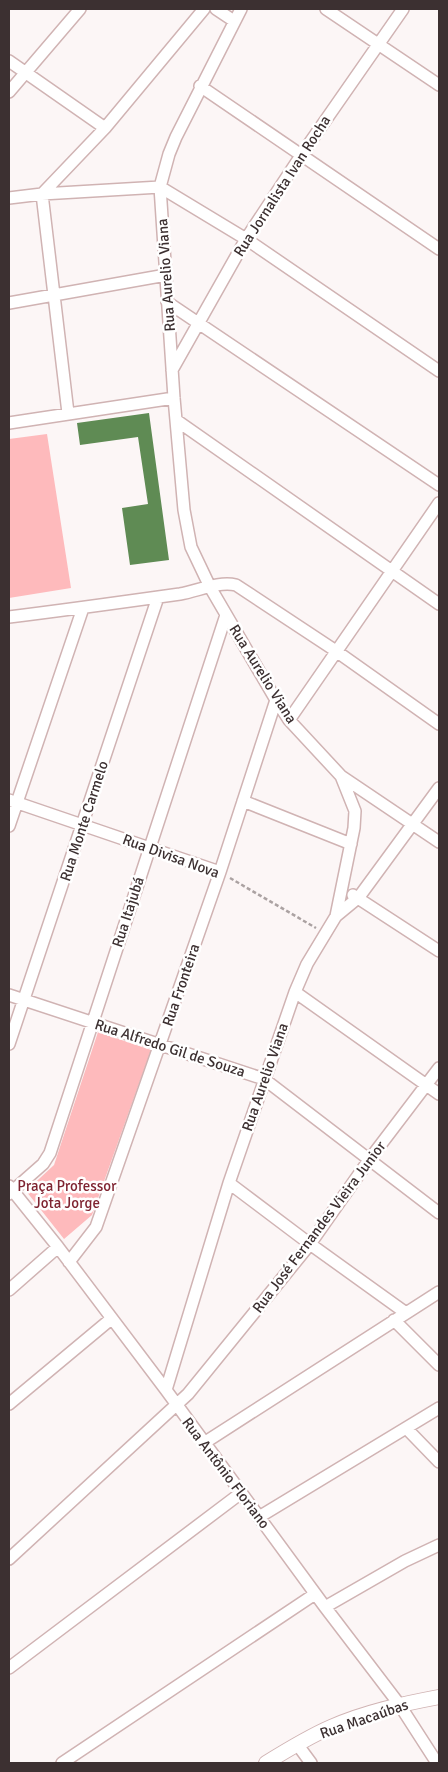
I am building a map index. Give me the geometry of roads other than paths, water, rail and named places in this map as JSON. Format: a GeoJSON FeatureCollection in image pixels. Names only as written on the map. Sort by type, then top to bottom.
{"type":"FeatureCollection","features":[{"type":"Feature","properties":{"kind":"street"},"geometry":{"type":"LineString","coordinates":[[9,92],[80,9]]}},
{"type":"Feature","properties":{"kind":"street"},"geometry":{"type":"LineString","coordinates":[[42,194],[105,128],[204,9]]}},
{"type":"Feature","properties":{"kind":"street"},"geometry":{"type":"LineString","coordinates":[[216,9],[234,21]]}},
{"type":"Feature","properties":{"kind":"street","name":"Rua Aurelio Viana"},"geometry":{"type":"LineString","coordinates":[[166,1390],[229,1183],[295,992],[307,964],[336,916],[351,844],[355,811],[342,776],[289,720],[276,700],[226,615],[213,586],[191,546],[188,535],[174,398],[160,187],[169,154],[200,86],[241,9]]}},
{"type":"Feature","properties":{"kind":"street"},"geometry":{"type":"LineString","coordinates":[[326,9],[439,85]]}},
{"type":"Feature","properties":{"kind":"street","name":"Rua Jornalista Ivan Rocha"},"geometry":{"type":"LineString","coordinates":[[172,370],[221,280],[246,239],[302,154],[403,9]]}},
{"type":"Feature","properties":{"kind":"street"},"geometry":{"type":"LineString","coordinates":[[9,61],[105,128]]}},
{"type":"Feature","properties":{"kind":"street"},"geometry":{"type":"LineString","coordinates":[[200,86],[439,249]]}},
{"type":"Feature","properties":{"kind":"street"},"geometry":{"type":"LineString","coordinates":[[9,198],[42,194],[160,187],[246,239],[439,371]]}},
{"type":"Feature","properties":{"kind":"street"},"geometry":{"type":"LineString","coordinates":[[42,194],[68,413]]}},
{"type":"Feature","properties":{"kind":"street"},"geometry":{"type":"LineString","coordinates":[[9,302],[166,275]]}},
{"type":"Feature","properties":{"kind":"street"},"geometry":{"type":"LineString","coordinates":[[167,302],[439,485]]}},
{"type":"Feature","properties":{"kind":"street"},"geometry":{"type":"LineString","coordinates":[[9,423],[174,398]]}},
{"type":"Feature","properties":{"kind":"street"},"geometry":{"type":"LineString","coordinates":[[176,420],[439,604]]}},
{"type":"Feature","properties":{"kind":"street"},"geometry":{"type":"LineString","coordinates":[[289,720],[439,503]]}},
{"type":"Feature","properties":{"kind":"street"},"geometry":{"type":"LineString","coordinates":[[9,617],[158,597],[228,584],[245,591],[336,651],[439,724]]}},
{"type":"Feature","properties":{"kind":"street","name":"Rua Monte Carmelo"},"geometry":{"type":"LineString","coordinates":[[9,1044],[158,597]]}},
{"type":"Feature","properties":{"kind":"street"},"geometry":{"type":"LineString","coordinates":[[9,826],[13,801],[83,608]]}},
{"type":"Feature","properties":{"kind":"street","name":"Rua Itajubá"},"geometry":{"type":"LineString","coordinates":[[10,1190],[43,1164],[50,1153],[226,615]]}},
{"type":"Feature","properties":{"kind":"street","name":"Rua Fronteira"},"geometry":{"type":"LineString","coordinates":[[69,1262],[96,1227],[220,872],[276,700]]}},
{"type":"Feature","properties":{"kind":"street"},"geometry":{"type":"LineString","coordinates":[[342,776],[439,842]]}},
{"type":"Feature","properties":{"kind":"street"},"geometry":{"type":"LineString","coordinates":[[336,916],[359,898],[439,788]]}},
{"type":"Feature","properties":{"kind":"street","name":"Rua Divisa Nova"},"geometry":{"type":"LineString","coordinates":[[13,801],[220,872]]}},
{"type":"Feature","properties":{"kind":"street"},"geometry":{"type":"LineString","coordinates":[[243,801],[351,844]]}},
{"type":"Feature","properties":{"kind":"street"},"geometry":{"type":"LineString","coordinates":[[342,890],[359,898],[439,951]]}},
{"type":"Feature","properties":{"kind":"street"},"geometry":{"type":"LineString","coordinates":[[295,992],[439,1094]]}},
{"type":"Feature","properties":{"kind":"street","name":"Rua Alfredo Gil de Souza"},"geometry":{"type":"LineString","coordinates":[[9,995],[264,1080],[439,1213]]}},
{"type":"Feature","properties":{"kind":"street","name":"Rua José Fernandes Vieira Junior"},"geometry":{"type":"LineString","coordinates":[[9,1559],[188,1394],[310,1244],[369,1160],[439,1068]]}},
{"type":"Feature","properties":{"kind":"street"},"geometry":{"type":"LineString","coordinates":[[229,1183],[406,1313]]}},
{"type":"Feature","properties":{"kind":"street","name":"Rua Antônio Floriano"},"geometry":{"type":"LineString","coordinates":[[10,1190],[69,1262],[166,1390],[315,1594],[399,1704],[437,1763]]}},
{"type":"Feature","properties":{"kind":"street"},"geometry":{"type":"LineString","coordinates":[[9,1290],[58,1248]]}},
{"type":"Feature","properties":{"kind":"street"},"geometry":{"type":"LineString","coordinates":[[204,1442],[439,1292]]}},
{"type":"Feature","properties":{"kind":"street"},"geometry":{"type":"LineString","coordinates":[[9,1404],[111,1319]]}},
{"type":"Feature","properties":{"kind":"street"},"geometry":{"type":"LineString","coordinates":[[394,1320],[439,1365]]}},
{"type":"Feature","properties":{"kind":"street"},"geometry":{"type":"LineString","coordinates":[[259,1517],[439,1408]]}},
{"type":"Feature","properties":{"kind":"street"},"geometry":{"type":"LineString","coordinates":[[408,1428],[439,1462]]}},
{"type":"Feature","properties":{"kind":"street"},"geometry":{"type":"LineString","coordinates":[[9,1668],[241,1493]]}},
{"type":"Feature","properties":{"kind":"street"},"geometry":{"type":"LineString","coordinates":[[325,1607],[405,1561],[439,1545]]}},
{"type":"Feature","properties":{"kind":"street"},"geometry":{"type":"LineString","coordinates":[[62,1763],[315,1594]]}},
{"type":"Feature","properties":{"kind":"street","name":"Rua Macaúbas"},"geometry":{"type":"LineString","coordinates":[[266,1763],[297,1744],[331,1727],[399,1704],[439,1697]]}},
{"type":"Feature","properties":{"kind":"street"},"geometry":{"type":"LineString","coordinates":[[297,1744],[311,1763]]}},
{"type":"Feature","properties":{"kind":"park label","name":"Praça Professor Jota Jorge"},"geometry":{"type":"Point","coordinates":[67,1194]}}]}
